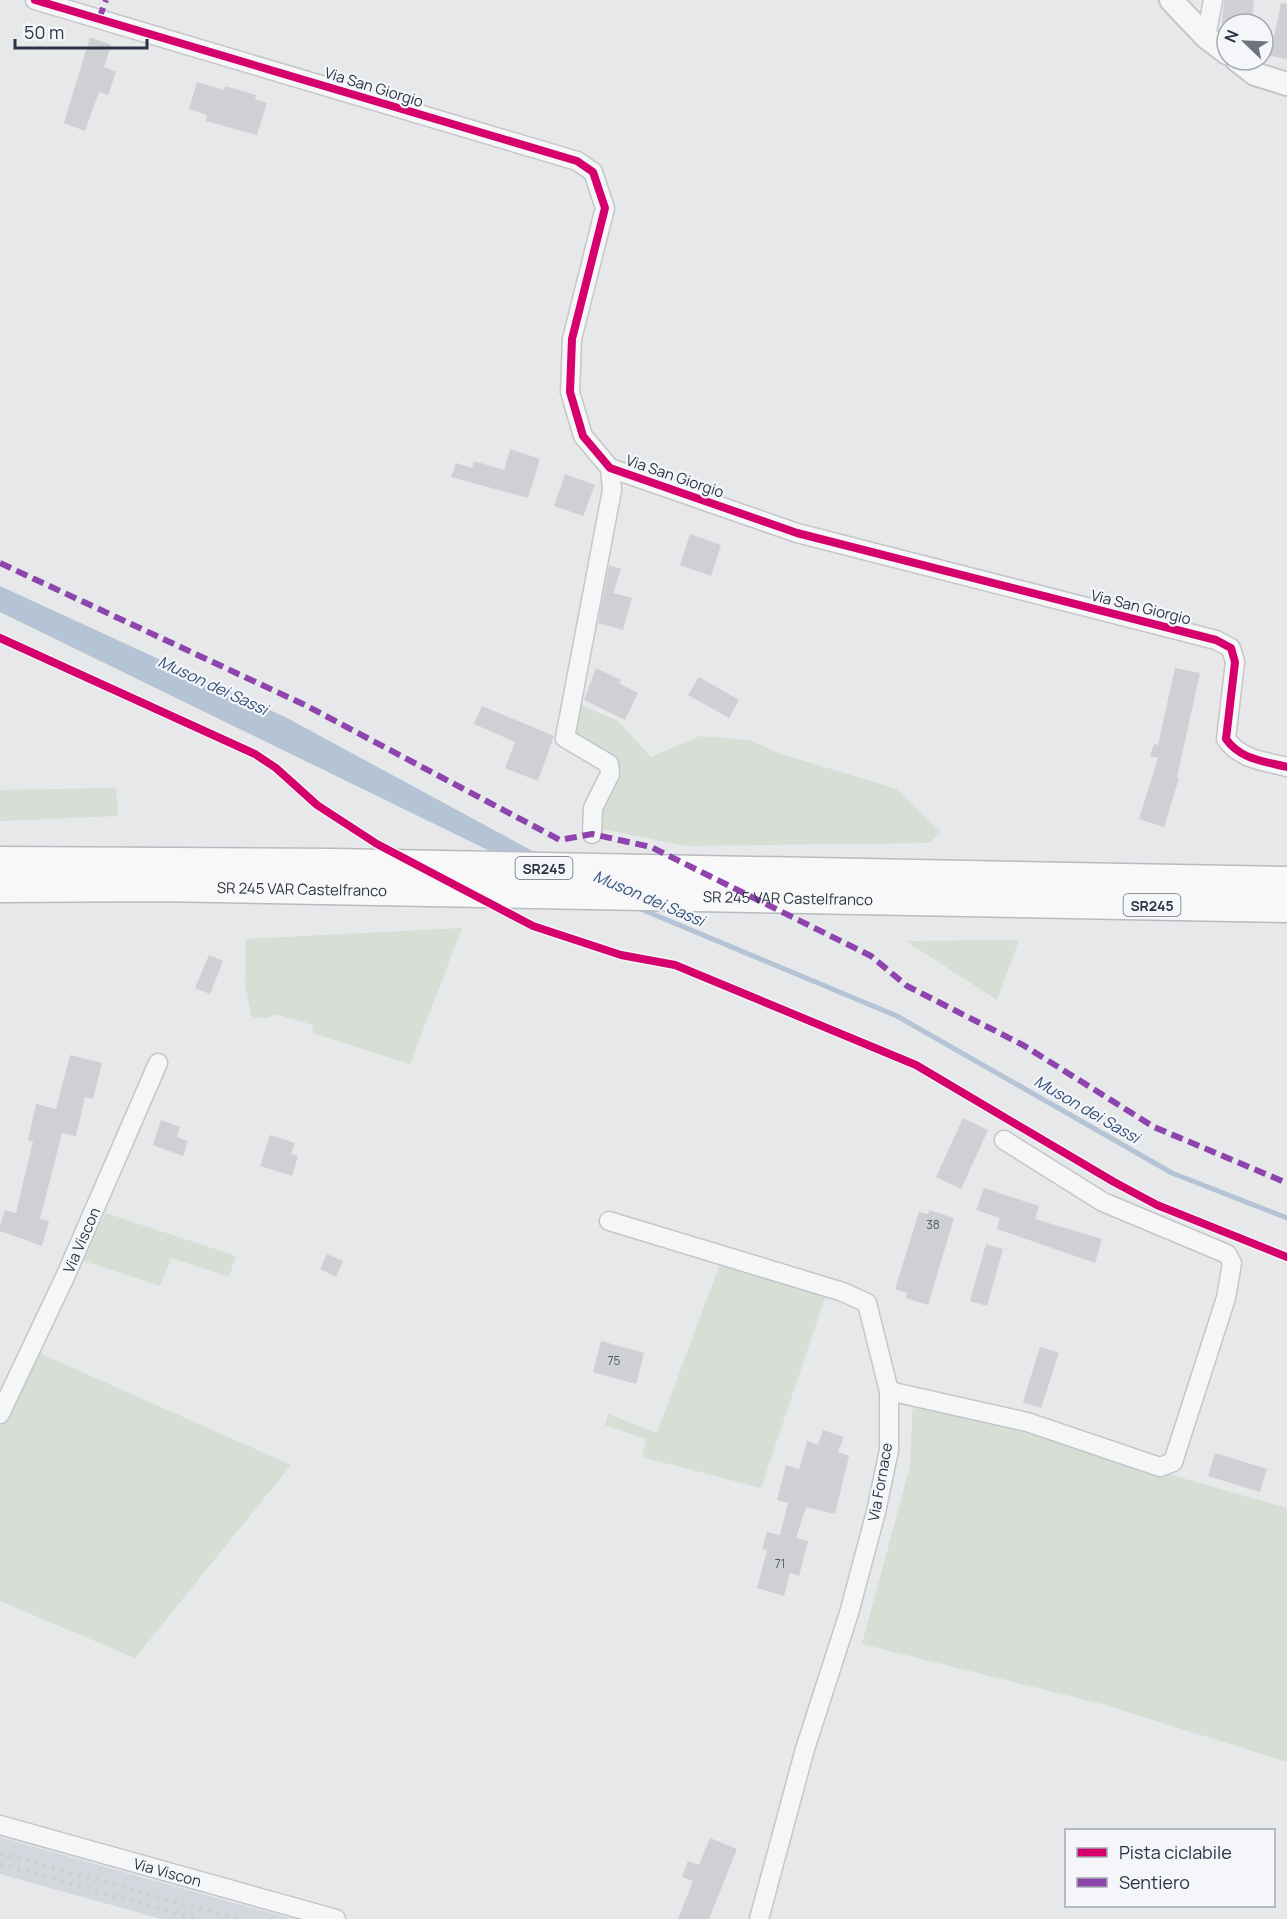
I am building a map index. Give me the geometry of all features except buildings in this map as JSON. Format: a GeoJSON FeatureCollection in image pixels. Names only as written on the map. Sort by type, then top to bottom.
{"type":"FeatureCollection","features":[{"type":"Feature","properties":{"kind":"highway","name":"SR 245 VAR Castelfranco"},"geometry":{"type":"LineString","coordinates":[[0,862],[333,864],[1287,882]]}},
{"type":"Feature","properties":{"kind":"highway","name":"SR 245 VAR Castelfranco"},"geometry":{"type":"LineString","coordinates":[[0,886],[161,886],[1287,907]]}},
{"type":"Feature","properties":{"kind":"street","name":"Via San Giorgio"},"geometry":{"type":"LineString","coordinates":[[35,0],[577,161],[593,172],[605,208],[572,339],[570,392],[583,436],[610,468],[797,533],[1216,640],[1231,648],[1235,662],[1226,739],[1235,751],[1249,758],[1287,767]]}},
{"type":"Feature","properties":{"kind":"street"},"geometry":{"type":"LineString","coordinates":[[1172,0],[1206,38],[1215,44]]}},
{"type":"Feature","properties":{"kind":"street"},"geometry":{"type":"LineString","coordinates":[[1206,38],[1213,0]]}},
{"type":"Feature","properties":{"kind":"street"},"geometry":{"type":"LineString","coordinates":[[1252,72],[1287,84]]}},
{"type":"Feature","properties":{"kind":"street"},"geometry":{"type":"LineString","coordinates":[[592,834],[593,808],[610,774],[609,764],[565,738],[612,490],[610,468]]}},
{"type":"Feature","properties":{"kind":"street","name":"Via Viscon"},"geometry":{"type":"LineString","coordinates":[[0,1414],[65,1277],[158,1063]]}},
{"type":"Feature","properties":{"kind":"street"},"geometry":{"type":"LineString","coordinates":[[889,1391],[1027,1422],[1160,1467],[1173,1462],[1226,1298],[1232,1263],[1227,1254],[1103,1202],[1004,1140]]}},
{"type":"Feature","properties":{"kind":"street","name":"Via Fornace"},"geometry":{"type":"LineString","coordinates":[[609,1221],[833,1289],[867,1303],[889,1391],[889,1450],[876,1512],[759,1919]]}},
{"type":"Feature","properties":{"kind":"street","name":"Via Viscon"},"geometry":{"type":"LineString","coordinates":[[0,1825],[336,1919]]}},
{"type":"Feature","properties":{"kind":"shaded area"},"geometry":{"type":"Polygon","coordinates":[[[581,705],[618,721],[651,757],[700,736],[749,740],[781,754],[897,789],[941,832],[929,843],[686,846],[602,829],[602,809],[618,768],[572,736],[581,705]]]}},
{"type":"Feature","properties":{"kind":"shaded area"},"geometry":{"type":"Polygon","coordinates":[[[116,788],[118,816],[0,821],[0,790],[116,788]]]}},
{"type":"Feature","properties":{"kind":"shaded area"},"geometry":{"type":"Polygon","coordinates":[[[462,928],[410,1064],[312,1033],[313,1025],[275,1014],[268,1018],[255,1018],[251,1015],[245,983],[246,939],[462,928]]]}},
{"type":"Feature","properties":{"kind":"shaded area"},"geometry":{"type":"Polygon","coordinates":[[[1019,940],[997,1000],[906,941],[1019,940]]]}},
{"type":"Feature","properties":{"kind":"shaded area"},"geometry":{"type":"Polygon","coordinates":[[[106,1213],[236,1256],[229,1277],[171,1258],[160,1286],[81,1260],[106,1213]]]}},
{"type":"Feature","properties":{"kind":"shaded area"},"geometry":{"type":"Polygon","coordinates":[[[721,1261],[827,1292],[761,1488],[642,1457],[646,1439],[605,1425],[608,1414],[657,1433],[721,1261]]]}},
{"type":"Feature","properties":{"kind":"shaded area"},"geometry":{"type":"Polygon","coordinates":[[[37,1352],[291,1465],[135,1658],[0,1601],[0,1428],[37,1352]]]}},
{"type":"Feature","properties":{"kind":"shaded area"},"geometry":{"type":"Polygon","coordinates":[[[913,1401],[1287,1508],[1287,1762],[1102,1704],[862,1644],[910,1466],[913,1401]]]}},
{"type":"Feature","properties":{"kind":"shaded area"},"geometry":{"type":"Polygon","coordinates":[[[0,1837],[293,1919],[162,1919],[0,1874],[0,1837]]]}},
{"type":"Feature","properties":{"kind":"water"},"geometry":{"type":"Polygon","coordinates":[[[0,586],[287,718],[538,854],[496,854],[0,612],[0,586]]]}},
{"type":"Feature","properties":{"kind":"waterway","name":"Muson dei Sassi"},"geometry":{"type":"LineString","coordinates":[[636,907],[897,1016],[1172,1173],[1287,1218]]}},
{"type":"Feature","properties":{"kind":"railway"},"geometry":{"type":"LineString","coordinates":[[0,1853],[237,1919]]}},
{"type":"Feature","properties":{"kind":"railway"},"geometry":{"type":"LineString","coordinates":[[0,1864],[197,1919]]}},
{"type":"Feature","properties":{"kind":"marked path"},"geometry":{"type":"LineString","coordinates":[[99,19],[106,0]]}},
{"type":"Feature","properties":{"kind":"marked path"},"geometry":{"type":"LineString","coordinates":[[0,563],[305,705],[560,840],[592,834],[651,847],[871,956],[907,986],[1023,1045],[1154,1127],[1287,1183]]}},
{"type":"Feature","properties":{"kind":"cycle path"},"geometry":{"type":"LineString","coordinates":[[35,0],[577,161],[593,172],[605,208],[572,339],[570,392],[583,436],[610,468],[797,533],[1216,640],[1231,648],[1235,662],[1226,739],[1246,756],[1287,767]]}},
{"type":"Feature","properties":{"kind":"cycle path"},"geometry":{"type":"LineString","coordinates":[[0,638],[255,754],[276,768],[317,805],[377,844],[533,926],[621,955],[675,965],[916,1065],[1157,1205],[1287,1257]]}}]}
